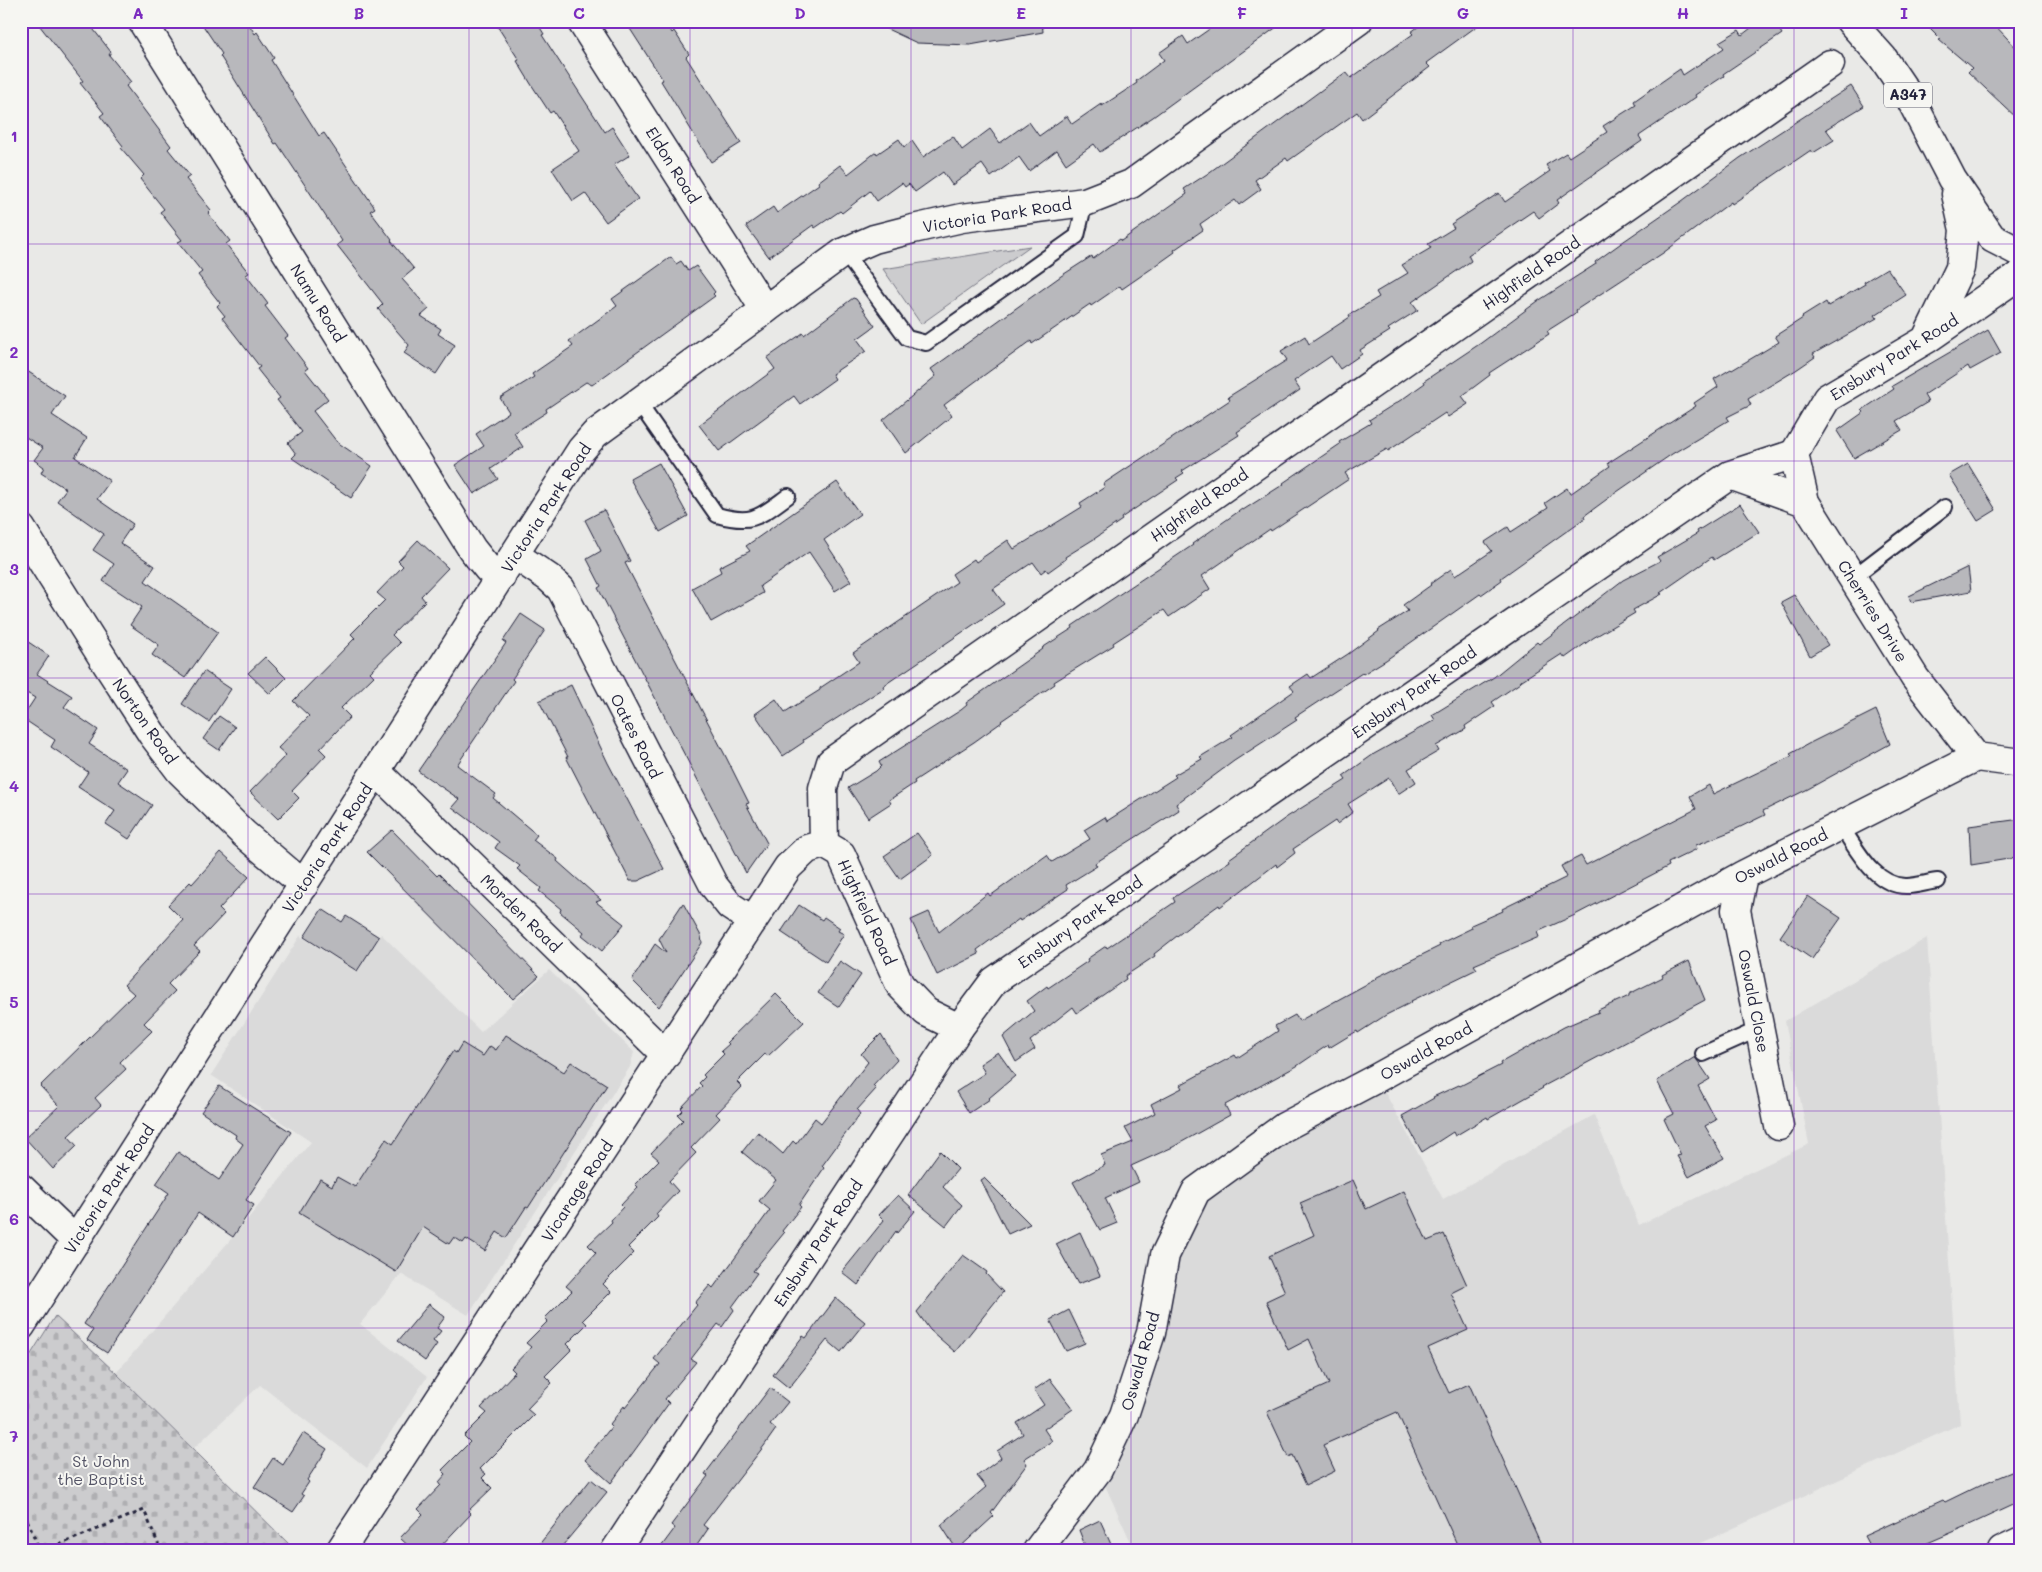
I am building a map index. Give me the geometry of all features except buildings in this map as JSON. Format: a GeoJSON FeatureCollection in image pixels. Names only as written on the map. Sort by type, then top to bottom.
{"type":"FeatureCollection","features":[{"type":"Feature","properties":{"kind":"street","name":"Namu Road"},"geometry":{"type":"LineString","coordinates":[[142,21],[472,549],[488,569],[501,577]]}},
{"type":"Feature","properties":{"kind":"street","name":"Eldon Road"},"geometry":{"type":"LineString","coordinates":[[581,21],[765,310]]}},
{"type":"Feature","properties":{"kind":"street","name":"Victoria Park Road"},"geometry":{"type":"LineString","coordinates":[[21,1326],[582,450],[595,434],[844,252],[874,240],[962,218],[1085,202],[1131,184],[1358,21]]}},
{"type":"Feature","properties":{"kind":"street","name":"A347"},"geometry":{"type":"LineString","coordinates":[[1850,21],[1883,58],[1910,98],[1952,178],[1992,238],[2021,253]]}},
{"type":"Feature","properties":{"kind":"street","name":"Highfield Road"},"geometry":{"type":"LineString","coordinates":[[959,1028],[926,1012],[900,985],[840,854],[824,844],[823,788],[832,762],[1830,64]]}},
{"type":"Feature","properties":{"kind":"street","name":"A347"},"geometry":{"type":"LineString","coordinates":[[1927,339],[1960,268],[1964,230],[1952,178]]}},
{"type":"Feature","properties":{"kind":"street","name":"Ensbury Park Road"},"geometry":{"type":"LineString","coordinates":[[615,1551],[959,1028],[994,981],[1730,475],[1794,454],[1826,398],[1927,339],[2021,274]]}},
{"type":"Feature","properties":{"kind":"street","name":"Cherries Drive"},"geometry":{"type":"LineString","coordinates":[[1794,454],[1805,502],[1915,678],[1976,757]]}},
{"type":"Feature","properties":{"kind":"street"},"geometry":{"type":"LineString","coordinates":[[1730,475],[1805,502]]}},
{"type":"Feature","properties":{"kind":"street","name":"Norton Road"},"geometry":{"type":"LineString","coordinates":[[21,528],[152,734],[180,771],[244,834],[304,885]]}},
{"type":"Feature","properties":{"kind":"street","name":"Oates Road"},"geometry":{"type":"LineString","coordinates":[[515,555],[549,578],[561,589],[714,886],[730,906],[753,921]]}},
{"type":"Feature","properties":{"kind":"street"},"geometry":{"type":"LineString","coordinates":[[1976,757],[2021,763]]}},
{"type":"Feature","properties":{"kind":"street","name":"Oswald Road"},"geometry":{"type":"LineString","coordinates":[[1037,1551],[1098,1470],[1124,1415],[1151,1333],[1165,1255],[1196,1191],[1284,1127],[1377,1078],[1743,875],[1976,757]]}},
{"type":"Feature","properties":{"kind":"street","name":"Morden Road"},"geometry":{"type":"LineString","coordinates":[[376,771],[666,1055]]}},
{"type":"Feature","properties":{"kind":"street","name":"Vicarage Road"},"geometry":{"type":"LineString","coordinates":[[340,1551],[788,867],[807,849],[824,844]]}},
{"type":"Feature","properties":{"kind":"street","name":"Oswald Close"},"geometry":{"type":"LineString","coordinates":[[1743,875],[1736,910],[1779,1126]]}},
{"type":"Feature","properties":{"kind":"street"},"geometry":{"type":"LineString","coordinates":[[21,1188],[76,1241]]}},
{"type":"Feature","properties":{"kind":"street"},"geometry":{"type":"LineString","coordinates":[[2002,1551],[2021,1542]]}},
{"type":"Feature","properties":{"kind":"lane"},"geometry":{"type":"LineString","coordinates":[[844,252],[907,338],[926,343],[1077,236],[1085,202]]}},
{"type":"Feature","properties":{"kind":"lane"},"geometry":{"type":"LineString","coordinates":[[638,402],[717,515],[738,521],[758,518],[788,496]]}},
{"type":"Feature","properties":{"kind":"lane"},"geometry":{"type":"LineString","coordinates":[[1852,578],[1945,506]]}},
{"type":"Feature","properties":{"kind":"lane"},"geometry":{"type":"LineString","coordinates":[[1841,826],[1866,864],[1886,882],[1906,886],[1938,881]]}},
{"type":"Feature","properties":{"kind":"lane"},"geometry":{"type":"LineString","coordinates":[[1703,1054],[1759,1029]]}},
{"type":"Feature","properties":{"kind":"path"},"geometry":{"type":"LineString","coordinates":[[21,1505],[40,1551]]}},
{"type":"Feature","properties":{"kind":"path"},"geometry":{"type":"LineString","coordinates":[[44,1551],[144,1510],[161,1551]]}},
{"type":"Feature","properties":{"kind":"shaded area"},"geometry":{"type":"Polygon","coordinates":[[[381,934],[481,1032],[549,970],[634,1052],[630,1067],[468,1315],[401,1274],[360,1324],[427,1377],[367,1468],[260,1385],[193,1449],[116,1373],[237,1232],[311,1142],[211,1075],[300,936],[357,972],[381,934]]]}},
{"type":"Feature","properties":{"kind":"shaded area"},"geometry":{"type":"Polygon","coordinates":[[[1927,938],[1960,1424],[1684,1551],[1135,1551],[1098,1470],[1196,1191],[1377,1078],[1443,1199],[1594,1115],[1639,1225],[1809,1144],[1785,1021],[1927,938]]]}},
{"type":"Feature","properties":{"kind":"green space"},"geometry":{"type":"Polygon","coordinates":[[[1030,246],[921,324],[883,269],[1030,246]]]}},
{"type":"Feature","properties":{"kind":"green space","name":"St John the Baptist"},"geometry":{"type":"Polygon","coordinates":[[[55,1316],[116,1373],[296,1551],[21,1551],[21,1370],[55,1316]]]}}]}
